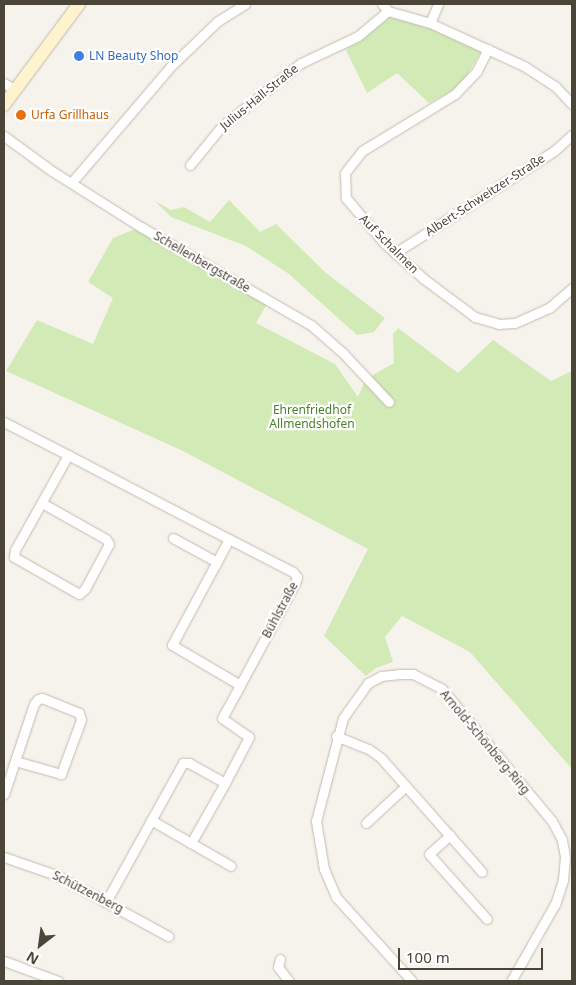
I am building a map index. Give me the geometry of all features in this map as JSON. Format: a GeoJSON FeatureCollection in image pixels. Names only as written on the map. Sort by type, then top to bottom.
{"type":"FeatureCollection","features":[{"type":"Feature","properties":{"kind":"main road"},"geometry":{"type":"LineString","coordinates":[[4,105],[9,86],[79,4]]}},
{"type":"Feature","properties":{"kind":"street"},"geometry":{"type":"LineString","coordinates":[[72,182],[171,66],[218,21],[245,4]]}},
{"type":"Feature","properties":{"kind":"street"},"geometry":{"type":"LineString","coordinates":[[430,23],[438,4]]}},
{"type":"Feature","properties":{"kind":"street"},"geometry":{"type":"LineString","coordinates":[[385,7],[430,23],[488,49],[531,71],[555,86],[571,100]]}},
{"type":"Feature","properties":{"kind":"street","name":"Julius-Hall-Straße"},"geometry":{"type":"LineString","coordinates":[[190,165],[221,126],[301,63],[358,36],[385,7]]}},
{"type":"Feature","properties":{"kind":"street","name":"Auf Schalmen"},"geometry":{"type":"LineString","coordinates":[[488,49],[477,71],[455,94],[370,145],[345,173],[346,198],[395,253],[454,304],[475,317],[499,324],[515,323],[535,316],[572,288]]}},
{"type":"Feature","properties":{"kind":"street","name":"Schellenbergstraße"},"geometry":{"type":"LineString","coordinates":[[4,136],[141,227],[311,325],[343,353],[389,402]]}},
{"type":"Feature","properties":{"kind":"street","name":"Albert-Schweitzer-Straße"},"geometry":{"type":"LineString","coordinates":[[395,253],[554,152],[572,136]]}},
{"type":"Feature","properties":{"kind":"street","name":"Bühlstraße"},"geometry":{"type":"LineString","coordinates":[[4,422],[230,539],[297,577],[223,714],[224,721],[249,737],[224,783]]}},
{"type":"Feature","properties":{"kind":"street"},"geometry":{"type":"LineString","coordinates":[[42,503],[106,539],[109,544],[85,590],[78,594],[14,558],[42,503],[68,455]]}},
{"type":"Feature","properties":{"kind":"street"},"geometry":{"type":"LineString","coordinates":[[173,538],[217,562]]}},
{"type":"Feature","properties":{"kind":"street"},"geometry":{"type":"LineString","coordinates":[[230,539],[172,644],[240,685]]}},
{"type":"Feature","properties":{"kind":"street","name":"Arnold-Schönberg-Ring"},"geometry":{"type":"LineString","coordinates":[[412,981],[336,897],[324,869],[316,821],[336,736],[356,697],[368,684],[381,676],[413,674],[442,689],[552,821],[562,840],[563,880],[545,924],[511,981]]}},
{"type":"Feature","properties":{"kind":"street"},"geometry":{"type":"LineString","coordinates":[[4,794],[15,761],[38,700],[42,698],[79,713],[82,720],[61,774],[15,761]]}},
{"type":"Feature","properties":{"kind":"street"},"geometry":{"type":"LineString","coordinates":[[336,736],[369,749],[406,786],[482,872]]}},
{"type":"Feature","properties":{"kind":"street"},"geometry":{"type":"LineString","coordinates":[[107,900],[183,764],[189,762],[224,783],[191,843]]}},
{"type":"Feature","properties":{"kind":"street"},"geometry":{"type":"LineString","coordinates":[[366,823],[406,786]]}},
{"type":"Feature","properties":{"kind":"street"},"geometry":{"type":"LineString","coordinates":[[151,820],[231,866]]}},
{"type":"Feature","properties":{"kind":"street"},"geometry":{"type":"LineString","coordinates":[[450,835],[429,854],[487,919]]}},
{"type":"Feature","properties":{"kind":"street","name":"Schützenberg"},"geometry":{"type":"LineString","coordinates":[[4,857],[56,875],[107,900],[168,936]]}},
{"type":"Feature","properties":{"kind":"street"},"geometry":{"type":"LineString","coordinates":[[280,959],[278,967],[289,981]]}},
{"type":"Feature","properties":{"kind":"street"},"geometry":{"type":"LineString","coordinates":[[4,960],[58,981]]}},
{"type":"Feature","properties":{"kind":"green space"},"geometry":{"type":"Polygon","coordinates":[[[390,15],[428,26],[482,50],[465,79],[451,91],[429,103],[397,73],[367,93],[346,50],[390,15]]]}},
{"type":"Feature","properties":{"kind":"green space"},"geometry":{"type":"Polygon","coordinates":[[[229,200],[260,232],[276,224],[326,273],[385,318],[374,332],[357,335],[289,274],[246,246],[171,217],[155,201],[171,210],[184,207],[210,222],[229,200]]]}},
{"type":"Feature","properties":{"kind":"green space","name":"Ehrenfriedhof Allmendshofen"},"geometry":{"type":"Polygon","coordinates":[[[138,228],[268,302],[256,323],[335,364],[358,397],[366,379],[394,363],[393,334],[398,328],[458,373],[493,340],[551,381],[572,371],[572,769],[470,652],[402,616],[385,637],[393,662],[376,668],[366,676],[324,636],[368,549],[183,451],[6,371],[37,320],[93,344],[113,298],[88,282],[113,238],[138,228]]]}},
{"type":"Feature","properties":{"kind":"place","name":"LN Beauty Shop"},"geometry":{"type":"Point","coordinates":[79,56]}},
{"type":"Feature","properties":{"kind":"place","name":"Urfa Grillhaus"},"geometry":{"type":"Point","coordinates":[21,115]}}]}
